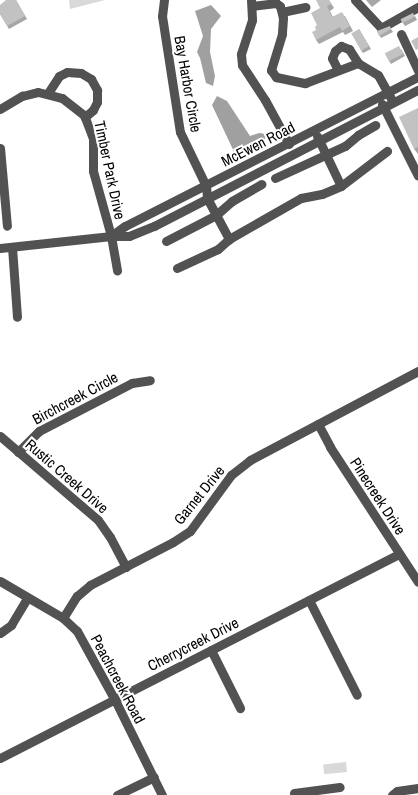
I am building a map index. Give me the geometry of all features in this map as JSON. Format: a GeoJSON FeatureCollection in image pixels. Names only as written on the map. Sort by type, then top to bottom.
{"type":"FeatureCollection","features":[{"type":"Feature","properties":{"kind":"street","name":"Bay Harbor Circle"},"geometry":{"type":"LineString","coordinates":[[164,0],[162,16],[180,132],[206,186],[208,198],[228,239]]}},
{"type":"Feature","properties":{"kind":"street"},"geometry":{"type":"LineString","coordinates":[[355,0],[381,28],[418,8]]}},
{"type":"Feature","properties":{"kind":"street"},"geometry":{"type":"LineString","coordinates":[[289,144],[265,100],[242,65],[241,54],[252,20],[252,3],[276,3],[280,6],[282,12],[282,34],[272,67],[274,76],[305,83],[358,63]]}},
{"type":"Feature","properties":{"kind":"street"},"geometry":{"type":"LineString","coordinates":[[282,12],[305,7]]}},
{"type":"Feature","properties":{"kind":"street"},"geometry":{"type":"LineString","coordinates":[[401,34],[418,70]]}},
{"type":"Feature","properties":{"kind":"street"},"geometry":{"type":"LineString","coordinates":[[338,70],[332,58],[334,51],[341,46],[349,48],[358,63],[378,75],[393,103]]}},
{"type":"Feature","properties":{"kind":"street"},"geometry":{"type":"LineString","coordinates":[[48,93],[59,76],[67,72],[81,73],[91,79],[97,90],[97,102],[85,117]]}},
{"type":"Feature","properties":{"kind":"street","name":"McEwen Road"},"geometry":{"type":"LineString","coordinates":[[110,236],[125,226],[418,77]]}},
{"type":"Feature","properties":{"kind":"street","name":"McEwen Road"},"geometry":{"type":"LineString","coordinates":[[0,248],[110,236],[128,236],[154,226],[418,90]]}},
{"type":"Feature","properties":{"kind":"street","name":"Timber Park Drive"},"geometry":{"type":"LineString","coordinates":[[0,109],[22,96],[38,92],[48,93],[70,102],[85,117],[93,138],[95,182],[117,270]]}},
{"type":"Feature","properties":{"kind":"street"},"geometry":{"type":"LineString","coordinates":[[378,97],[417,172]]}},
{"type":"Feature","properties":{"kind":"street"},"geometry":{"type":"LineString","coordinates":[[275,178],[346,146],[358,135],[375,125]]}},
{"type":"Feature","properties":{"kind":"street"},"geometry":{"type":"LineString","coordinates":[[314,131],[341,186]]}},
{"type":"Feature","properties":{"kind":"street"},"geometry":{"type":"LineString","coordinates":[[0,148],[7,226]]}},
{"type":"Feature","properties":{"kind":"street"},"geometry":{"type":"LineString","coordinates":[[177,268],[218,249],[228,239],[300,198],[322,194],[341,186],[387,151]]}},
{"type":"Feature","properties":{"kind":"street"},"geometry":{"type":"LineString","coordinates":[[166,241],[216,215],[232,202],[262,184]]}},
{"type":"Feature","properties":{"kind":"street"},"geometry":{"type":"LineString","coordinates":[[12,247],[18,317]]}},
{"type":"Feature","properties":{"kind":"street","name":"Garnet Drive"},"geometry":{"type":"LineString","coordinates":[[63,618],[72,602],[83,590],[190,531],[231,475],[245,463],[418,371]]}},
{"type":"Feature","properties":{"kind":"street","name":"Birchcreek Circle"},"geometry":{"type":"LineString","coordinates":[[18,452],[39,431],[132,383],[150,380]]}},
{"type":"Feature","properties":{"kind":"street","name":"Pinecreek Drive"},"geometry":{"type":"LineString","coordinates":[[318,424],[334,455],[418,582]]}},
{"type":"Feature","properties":{"kind":"street","name":"Rustic Creek Drive"},"geometry":{"type":"LineString","coordinates":[[0,436],[98,520],[110,537],[126,567]]}},
{"type":"Feature","properties":{"kind":"street","name":"Cherrycreek Drive"},"geometry":{"type":"LineString","coordinates":[[0,758],[399,554]]}},
{"type":"Feature","properties":{"kind":"street","name":"Peachcreek Road"},"geometry":{"type":"LineString","coordinates":[[0,581],[63,618],[82,639],[115,700],[162,795]]}},
{"type":"Feature","properties":{"kind":"street"},"geometry":{"type":"LineString","coordinates":[[0,633],[11,624],[27,598]]}},
{"type":"Feature","properties":{"kind":"street"},"geometry":{"type":"LineString","coordinates":[[309,600],[357,695]]}},
{"type":"Feature","properties":{"kind":"street"},"geometry":{"type":"LineString","coordinates":[[211,650],[240,708]]}},
{"type":"Feature","properties":{"kind":"street"},"geometry":{"type":"LineString","coordinates":[[117,795],[154,777]]}},
{"type":"Feature","properties":{"kind":"street"},"geometry":{"type":"LineString","coordinates":[[293,791],[340,787]]}},
{"type":"Feature","properties":{"kind":"street"},"geometry":{"type":"LineString","coordinates":[[392,795],[397,791],[418,788]]}},
{"type":"Feature","properties":{"kind":"shaded area"},"geometry":{"type":"Polygon","coordinates":[[[69,0],[105,0],[70,9],[69,0]]]}},
{"type":"Feature","properties":{"kind":"shaded area"},"geometry":{"type":"Polygon","coordinates":[[[211,5],[221,16],[211,29],[210,52],[215,76],[213,86],[206,83],[197,52],[203,36],[195,11],[211,5]]]}},
{"type":"Feature","properties":{"kind":"shaded area"},"geometry":{"type":"Polygon","coordinates":[[[217,96],[227,101],[250,136],[259,133],[267,134],[264,141],[250,151],[236,156],[212,105],[217,96]]]}},
{"type":"Feature","properties":{"kind":"shaded area"},"geometry":{"type":"Polygon","coordinates":[[[346,762],[347,772],[324,774],[323,764],[346,762]]]}},
{"type":"Feature","properties":{"kind":"building"},"geometry":{"type":"Polygon","coordinates":[[[6,0],[16,0],[25,16],[7,26],[0,14],[0,5],[6,0]]]}},
{"type":"Feature","properties":{"kind":"building"},"geometry":{"type":"Polygon","coordinates":[[[316,0],[329,0],[331,4],[327,6],[332,17],[342,12],[350,26],[342,31],[340,27],[316,40],[312,32],[316,30],[315,27],[317,25],[311,13],[320,8],[316,0]]]}},
{"type":"Feature","properties":{"kind":"building"},"geometry":{"type":"Polygon","coordinates":[[[413,13],[415,17],[402,23],[401,19],[413,13]]]}},
{"type":"Feature","properties":{"kind":"building"},"geometry":{"type":"Polygon","coordinates":[[[390,26],[391,29],[379,36],[377,31],[390,26]]]}},
{"type":"Feature","properties":{"kind":"building"},"geometry":{"type":"Polygon","coordinates":[[[359,29],[369,46],[361,51],[351,34],[359,29]]]}},
{"type":"Feature","properties":{"kind":"building"},"geometry":{"type":"Polygon","coordinates":[[[418,37],[418,49],[416,50],[411,41],[418,37]]]}},
{"type":"Feature","properties":{"kind":"building"},"geometry":{"type":"Polygon","coordinates":[[[399,46],[403,54],[389,61],[385,53],[399,46]]]}},
{"type":"Feature","properties":{"kind":"building"},"geometry":{"type":"Polygon","coordinates":[[[418,108],[418,147],[414,149],[399,117],[418,108]]]}}]}
